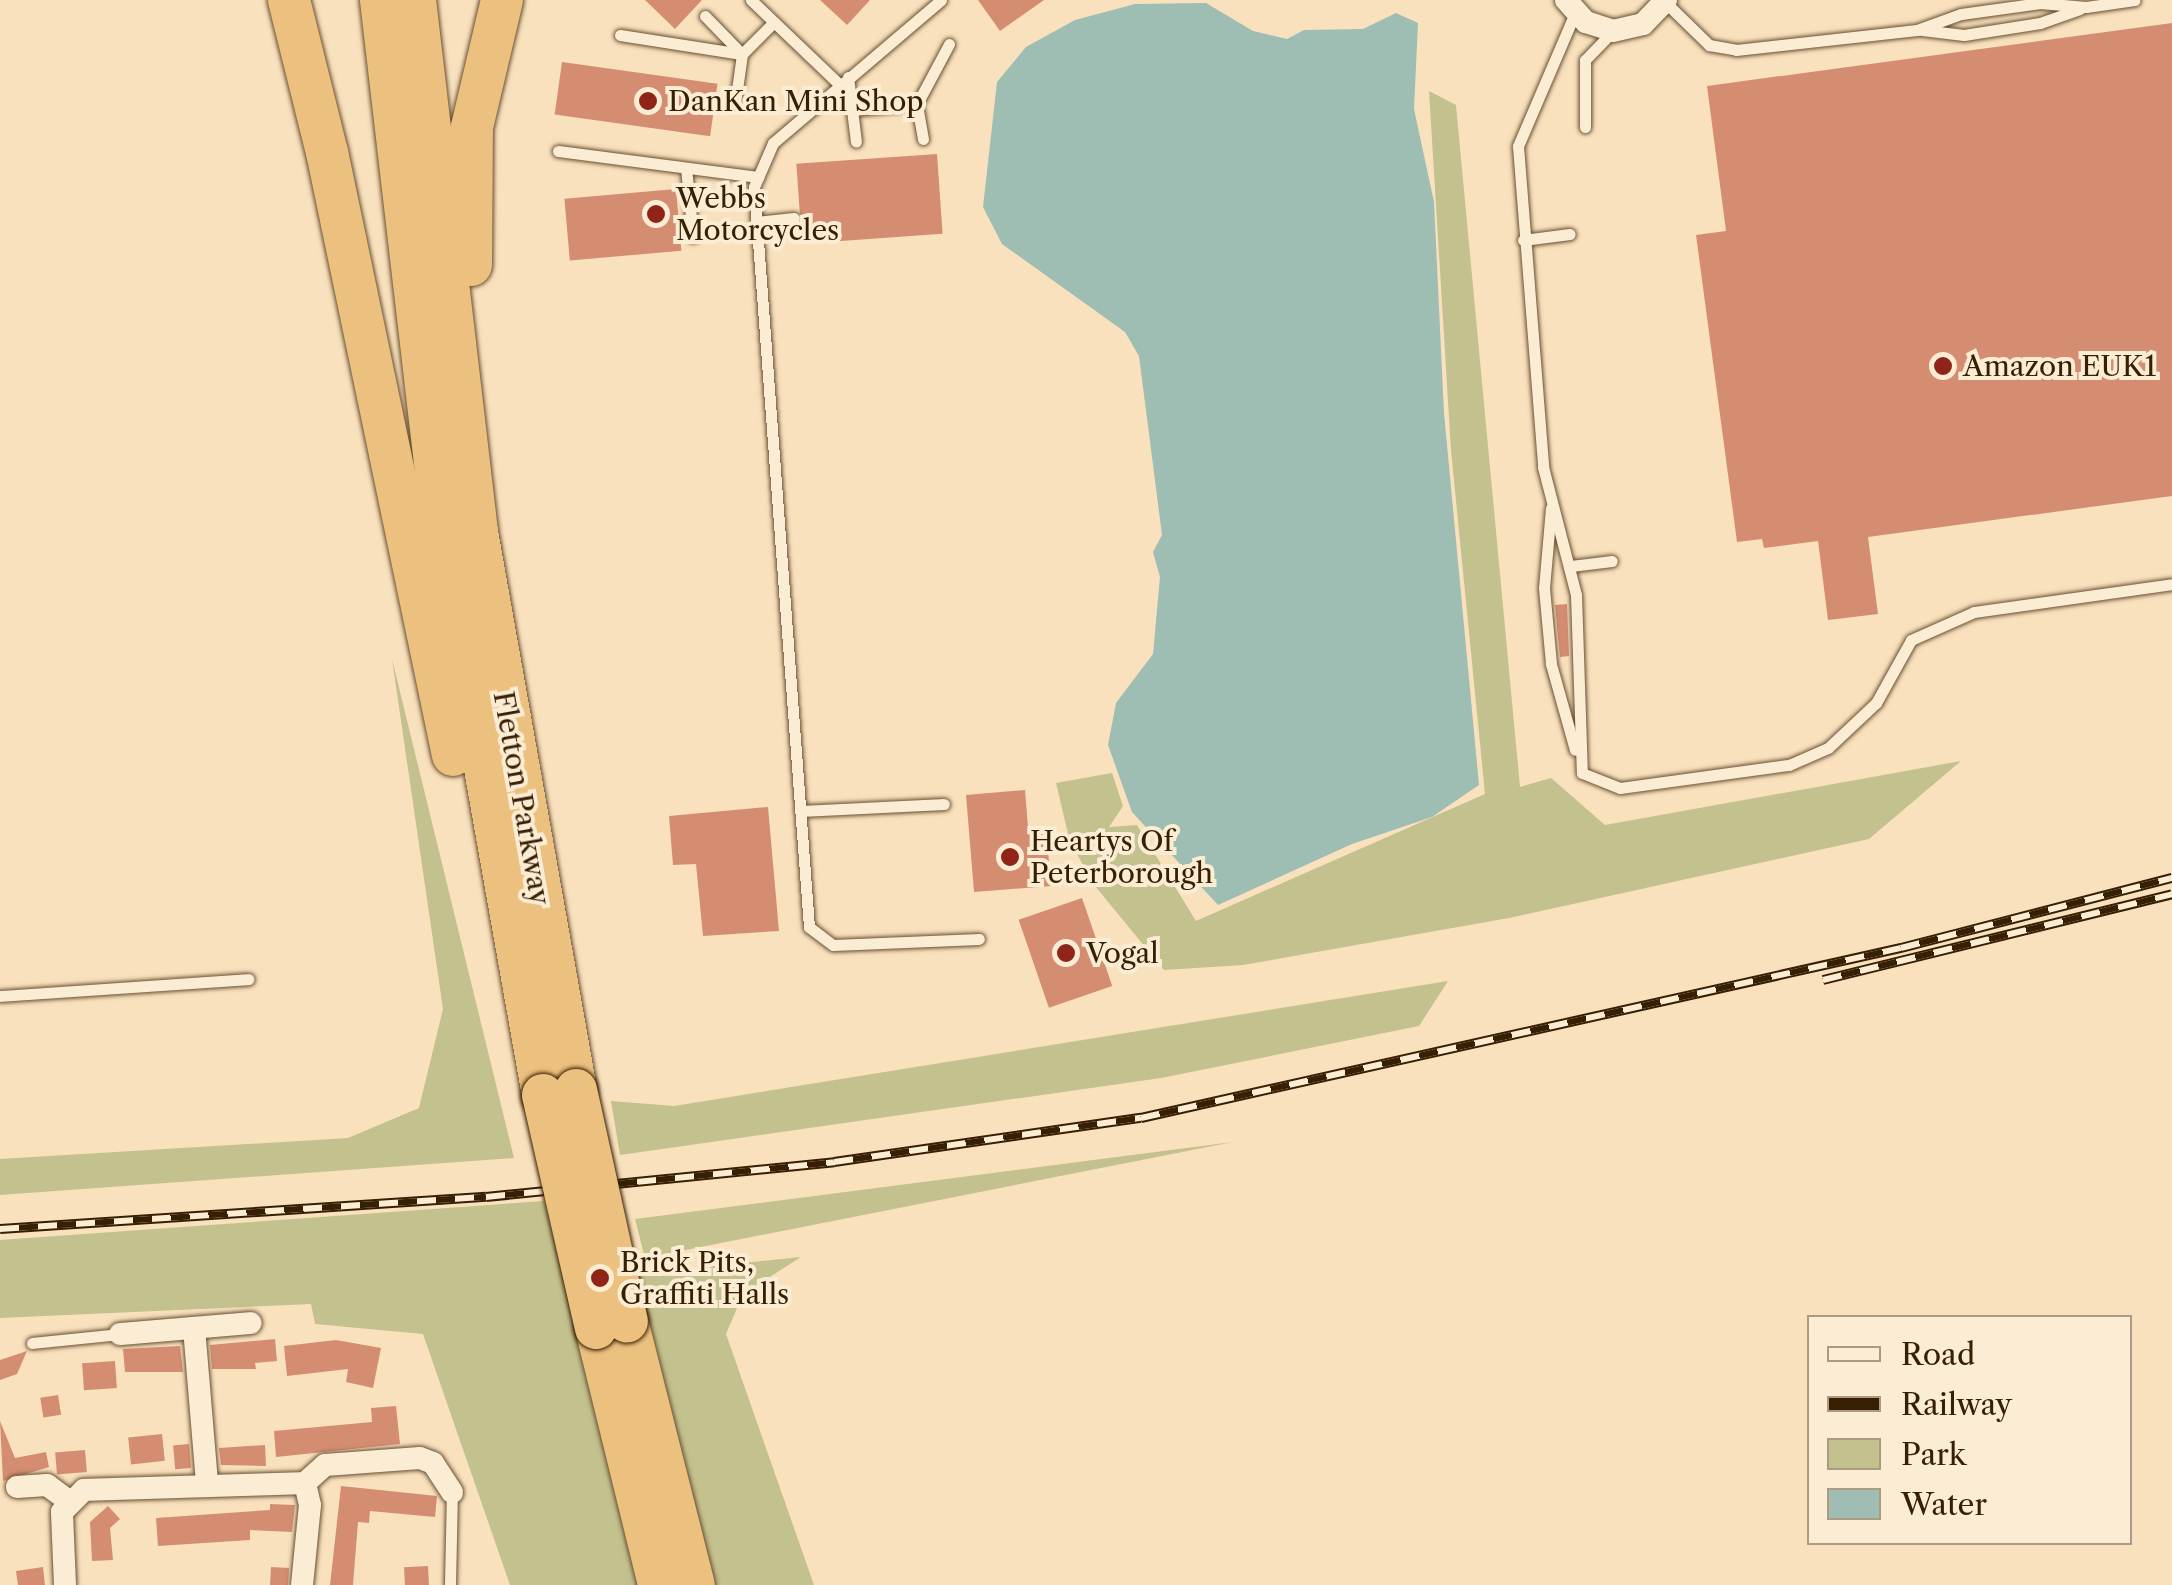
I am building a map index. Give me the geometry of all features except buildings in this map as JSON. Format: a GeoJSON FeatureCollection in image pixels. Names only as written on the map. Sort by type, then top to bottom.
{"type":"FeatureCollection","features":[{"type":"Feature","properties":{"kind":"highway"},"geometry":{"type":"LineString","coordinates":[[289,0],[328,152],[463,795],[529,1030]]}},
{"type":"Feature","properties":{"kind":"highway","name":"Fletton Parkway"},"geometry":{"type":"LineString","coordinates":[[381,0],[443,532],[529,1030],[559,1092]]}},
{"type":"Feature","properties":{"kind":"highway","name":"Fletton Parkway"},"geometry":{"type":"LineString","coordinates":[[415,0],[474,514],[521,808],[559,1092],[611,1325],[660,1585]]}},
{"type":"Feature","properties":{"kind":"highway"},"geometry":{"type":"LineString","coordinates":[[502,0],[476,100],[468,213],[521,808]]}},
{"type":"Feature","properties":{"kind":"highway","name":"Fletton Parkway"},"geometry":{"type":"LineString","coordinates":[[611,1325],[694,1585]]}},
{"type":"Feature","properties":{"kind":"street"},"geometry":{"type":"LineString","coordinates":[[1570,7],[1613,30],[1642,24],[1665,1]]}},
{"type":"Feature","properties":{"kind":"street"},"geometry":{"type":"LineString","coordinates":[[120,1334],[251,1323]]}},
{"type":"Feature","properties":{"kind":"street"},"geometry":{"type":"LineString","coordinates":[[194,1328],[207,1482]]}},
{"type":"Feature","properties":{"kind":"street"},"geometry":{"type":"LineString","coordinates":[[64,1585],[62,1512],[68,1500],[84,1490],[207,1482],[306,1483],[325,1465],[420,1458],[433,1463],[452,1492]]}},
{"type":"Feature","properties":{"kind":"street"},"geometry":{"type":"LineString","coordinates":[[302,1585],[310,1505],[306,1483]]}},
{"type":"Feature","properties":{"kind":"street"},"geometry":{"type":"LineString","coordinates":[[8,1489],[46,1485],[68,1500]]}},
{"type":"Feature","properties":{"kind":"lane"},"geometry":{"type":"LineString","coordinates":[[751,0],[843,80],[856,142]]}},
{"type":"Feature","properties":{"kind":"lane"},"geometry":{"type":"LineString","coordinates":[[941,0],[773,143],[758,177],[756,222],[810,927],[834,945],[979,938]]}},
{"type":"Feature","properties":{"kind":"lane"},"geometry":{"type":"LineString","coordinates":[[1665,1],[1688,29],[1719,48],[1917,30],[1964,34],[2040,23],[2086,7],[2135,0]]}},
{"type":"Feature","properties":{"kind":"lane"},"geometry":{"type":"LineString","coordinates":[[1917,30],[1961,14],[2040,3],[2086,7]]}},
{"type":"Feature","properties":{"kind":"lane"},"geometry":{"type":"LineString","coordinates":[[1570,7],[1518,146],[1542,467],[1571,566],[1584,693],[1577,754]]}},
{"type":"Feature","properties":{"kind":"lane"},"geometry":{"type":"LineString","coordinates":[[705,16],[742,54]]}},
{"type":"Feature","properties":{"kind":"lane"},"geometry":{"type":"LineString","coordinates":[[734,104],[742,54],[774,22]]}},
{"type":"Feature","properties":{"kind":"lane"},"geometry":{"type":"LineString","coordinates":[[1585,127],[1585,60],[1613,30]]}},
{"type":"Feature","properties":{"kind":"lane"},"geometry":{"type":"LineString","coordinates":[[620,35],[742,54]]}},
{"type":"Feature","properties":{"kind":"lane"},"geometry":{"type":"LineString","coordinates":[[923,139],[918,104],[949,44]]}},
{"type":"Feature","properties":{"kind":"lane"},"geometry":{"type":"LineString","coordinates":[[852,110],[918,104]]}},
{"type":"Feature","properties":{"kind":"lane"},"geometry":{"type":"LineString","coordinates":[[558,151],[758,177]]}},
{"type":"Feature","properties":{"kind":"lane"},"geometry":{"type":"LineString","coordinates":[[686,168],[693,237]]}},
{"type":"Feature","properties":{"kind":"lane"},"geometry":{"type":"LineString","coordinates":[[756,222],[794,218]]}},
{"type":"Feature","properties":{"kind":"lane"},"geometry":{"type":"LineString","coordinates":[[1523,240],[1570,234]]}},
{"type":"Feature","properties":{"kind":"lane"},"geometry":{"type":"LineString","coordinates":[[1552,505],[1544,588],[1550,664],[1582,773],[1620,788],[1789,765],[1828,748],[1876,703],[1911,640],[1974,612],[2172,584]]}},
{"type":"Feature","properties":{"kind":"lane"},"geometry":{"type":"LineString","coordinates":[[1571,566],[1612,561]]}},
{"type":"Feature","properties":{"kind":"lane"},"geometry":{"type":"LineString","coordinates":[[801,811],[944,804]]}},
{"type":"Feature","properties":{"kind":"lane"},"geometry":{"type":"LineString","coordinates":[[0,996],[248,979]]}},
{"type":"Feature","properties":{"kind":"lane"},"geometry":{"type":"LineString","coordinates":[[32,1343],[120,1334]]}},
{"type":"Feature","properties":{"kind":"lane"},"geometry":{"type":"LineString","coordinates":[[450,1585],[452,1492]]}},
{"type":"Feature","properties":{"kind":"green space"},"geometry":{"type":"Polygon","coordinates":[[[1429,91],[1456,105],[1520,787],[1551,778],[1605,825],[1961,761],[1869,839],[1509,918],[1243,965],[1164,970],[1095,886],[1070,842],[1056,783],[1112,773],[1123,806],[1109,827],[1137,825],[1196,921],[1485,794],[1451,450],[1429,91]]]}},
{"type":"Feature","properties":{"kind":"green space"},"geometry":{"type":"Polygon","coordinates":[[[392,659],[514,1158],[0,1195],[0,1159],[348,1138],[419,1108],[443,1009],[392,659]]]}},
{"type":"Feature","properties":{"kind":"green space"},"geometry":{"type":"Polygon","coordinates":[[[1448,981],[1419,1026],[1161,1078],[620,1155],[611,1101],[674,1106],[1448,981]]]}},
{"type":"Feature","properties":{"kind":"green space"},"geometry":{"type":"Polygon","coordinates":[[[1233,1142],[645,1258],[635,1219],[1233,1142]]]}},
{"type":"Feature","properties":{"kind":"green space"},"geometry":{"type":"Polygon","coordinates":[[[544,1201],[640,1585],[510,1585],[423,1334],[315,1324],[311,1304],[0,1318],[0,1240],[544,1201]]]}},
{"type":"Feature","properties":{"kind":"green space"},"geometry":{"type":"Polygon","coordinates":[[[801,1257],[743,1294],[726,1334],[814,1585],[707,1585],[629,1275],[801,1257]]]}},
{"type":"Feature","properties":{"kind":"water"},"geometry":{"type":"Polygon","coordinates":[[[1206,3],[1253,31],[1287,39],[1304,30],[1363,29],[1396,13],[1418,23],[1414,109],[1434,202],[1444,413],[1479,785],[1432,817],[1352,844],[1218,905],[1132,812],[1108,745],[1116,703],[1153,654],[1160,577],[1153,552],[1162,535],[1139,356],[1125,332],[1002,244],[983,207],[997,82],[1026,47],[1075,20],[1135,4],[1206,3]]]}},
{"type":"Feature","properties":{"kind":"railway"},"geometry":{"type":"LineString","coordinates":[[0,1229],[486,1197],[834,1162],[1141,1118],[1901,948],[2172,878]]}},
{"type":"Feature","properties":{"kind":"railway"},"geometry":{"type":"LineString","coordinates":[[1823,980],[2172,894]]}},
{"type":"Feature","properties":{"kind":"place","name":"DanKan Mini Shop"},"geometry":{"type":"Point","coordinates":[648,101]}},
{"type":"Feature","properties":{"kind":"place","name":"Webbs Motorcycles"},"geometry":{"type":"Point","coordinates":[656,214]}},
{"type":"Feature","properties":{"kind":"place","name":"Amazon EUK1"},"geometry":{"type":"Point","coordinates":[1943,366]}},
{"type":"Feature","properties":{"kind":"place","name":"Heartys Of Peterborough"},"geometry":{"type":"Point","coordinates":[1010,857]}},
{"type":"Feature","properties":{"kind":"place","name":"Vogal"},"geometry":{"type":"Point","coordinates":[1066,953]}},
{"type":"Feature","properties":{"kind":"place","name":"Brick Pits, Graffiti Halls"},"geometry":{"type":"Point","coordinates":[600,1278]}}]}
